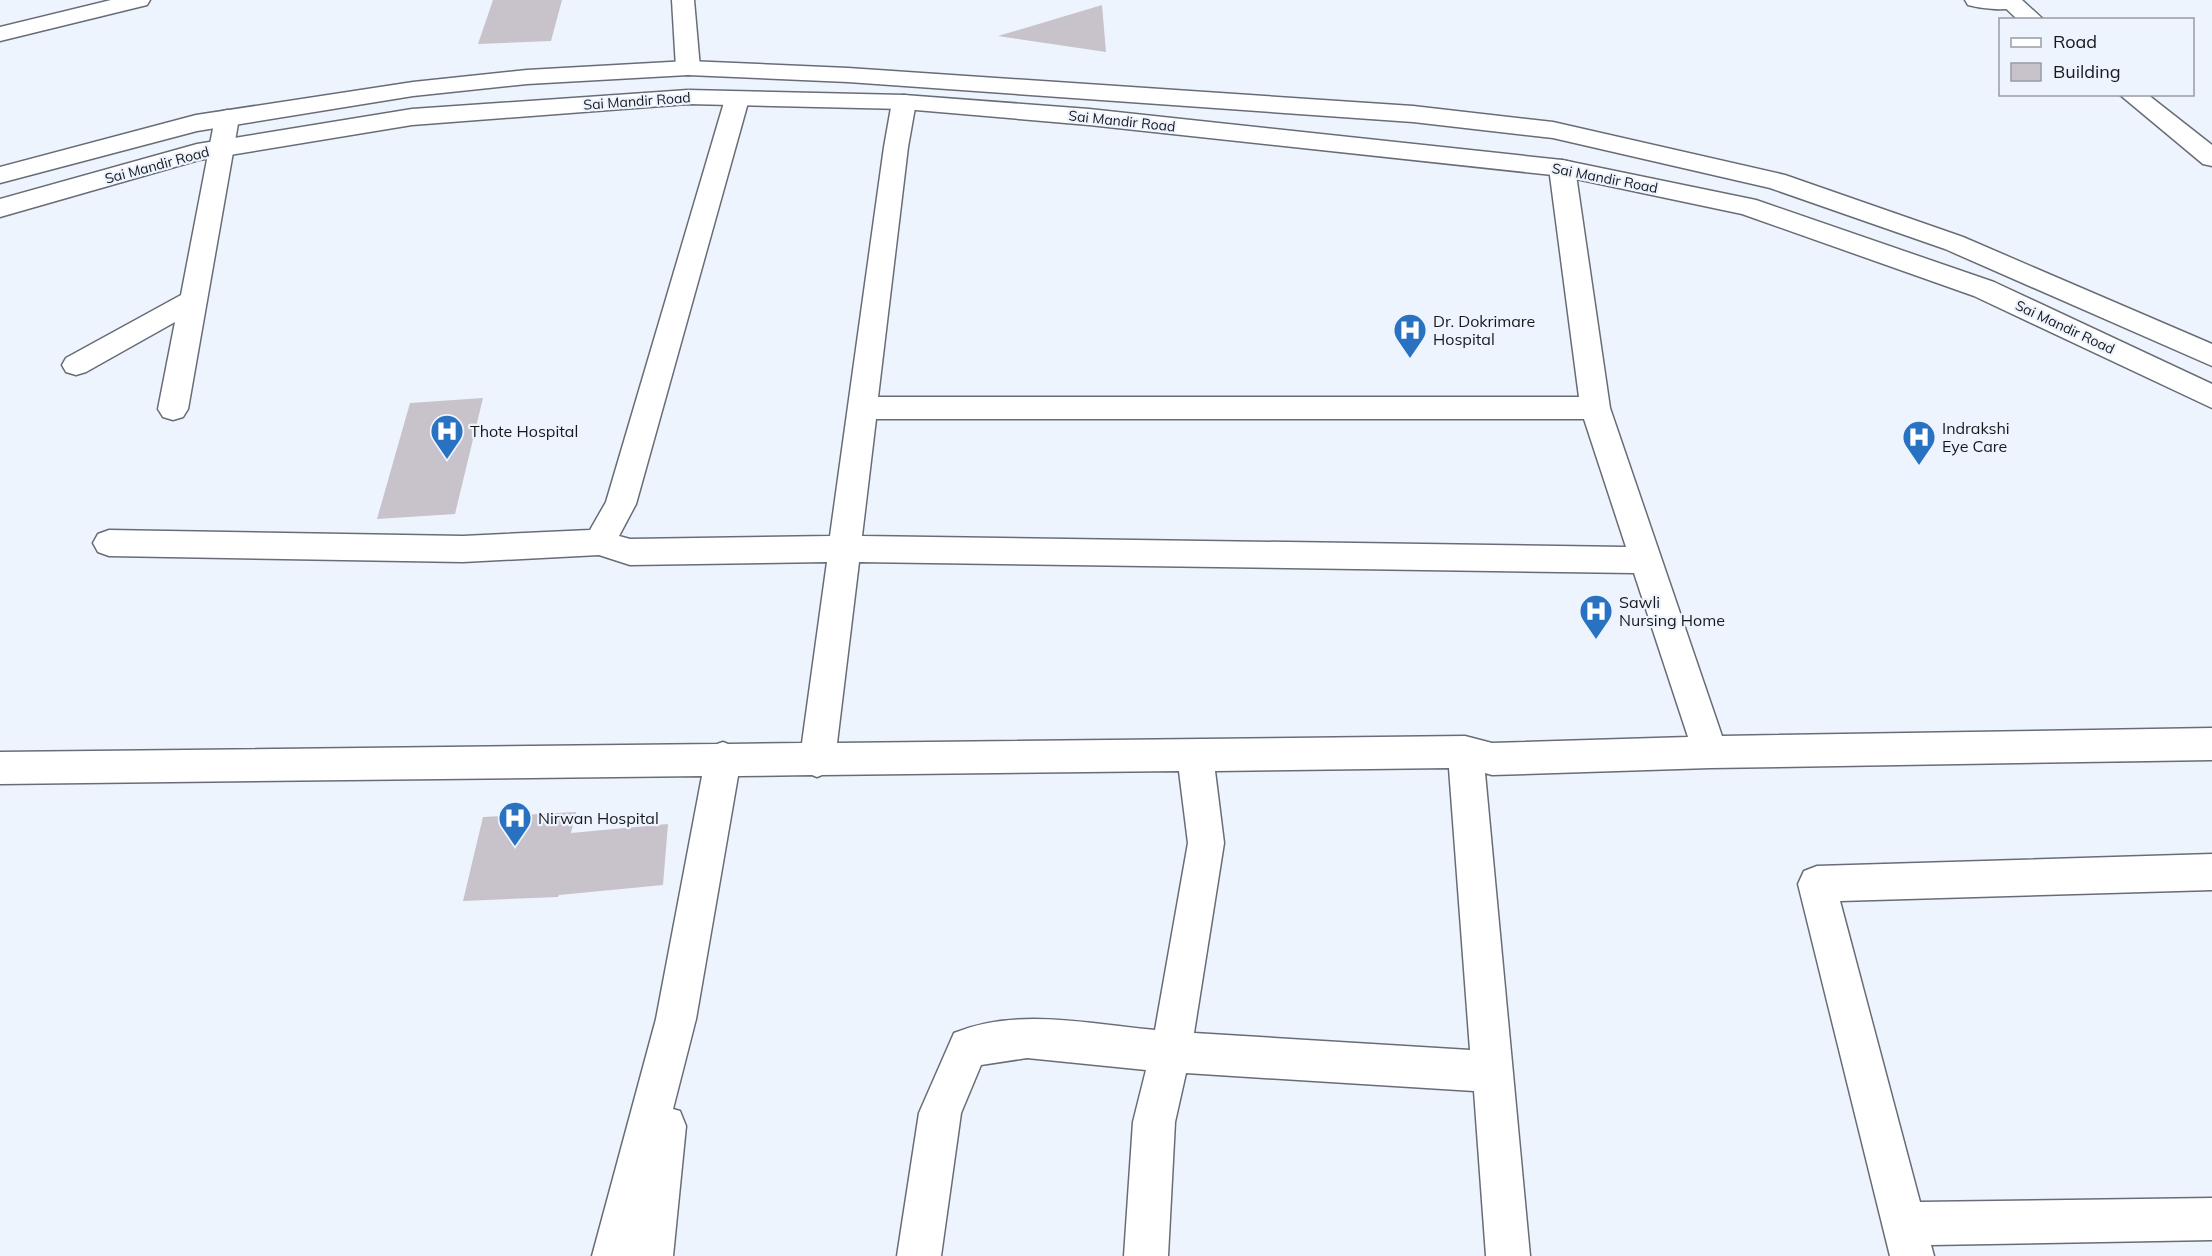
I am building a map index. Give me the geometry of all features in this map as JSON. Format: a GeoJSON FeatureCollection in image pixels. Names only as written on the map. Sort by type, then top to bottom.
{"type":"FeatureCollection","features":[{"type":"Feature","properties":{"kind":"main road"},"geometry":{"type":"LineString","coordinates":[[0,34],[139,0]]}},
{"type":"Feature","properties":{"kind":"main road"},"geometry":{"type":"LineString","coordinates":[[683,0],[688,68]]}},
{"type":"Feature","properties":{"kind":"main road"},"geometry":{"type":"LineString","coordinates":[[1976,0],[2010,1],[2031,18]]}},
{"type":"Feature","properties":{"kind":"main road","name":"Sai Mandir Road"},"geometry":{"type":"LineString","coordinates":[[0,175],[196,123],[413,89],[527,77],[688,68],[848,75],[1413,114],[1553,130],[1776,181],[1954,243],[2212,356]]}},
{"type":"Feature","properties":{"kind":"main road"},"geometry":{"type":"LineString","coordinates":[[2134,96],[2212,158]]}},
{"type":"Feature","properties":{"kind":"main road","name":"Sai Mandir Road"},"geometry":{"type":"LineString","coordinates":[[0,208],[197,152],[412,117],[688,97],[904,102],[1089,117],[1562,168],[1747,206],[1973,285],[2212,397]]}},
{"type":"Feature","properties":{"kind":"main road"},"geometry":{"type":"LineString","coordinates":[[599,542],[621,504],[737,99]]}},
{"type":"Feature","properties":{"kind":"main road"},"geometry":{"type":"LineString","coordinates":[[817,761],[896,147],[904,102]]}},
{"type":"Feature","properties":{"kind":"main road"},"geometry":{"type":"LineString","coordinates":[[173,409],[227,118]]}},
{"type":"Feature","properties":{"kind":"main road"},"geometry":{"type":"LineString","coordinates":[[1562,168],[1595,408],[1710,752]]}},
{"type":"Feature","properties":{"kind":"main road"},"geometry":{"type":"LineString","coordinates":[[76,365],[193,300]]}},
{"type":"Feature","properties":{"kind":"main road"},"geometry":{"type":"LineString","coordinates":[[862,408],[1595,408]]}},
{"type":"Feature","properties":{"kind":"main road"},"geometry":{"type":"LineString","coordinates":[[108,543],[463,549],[599,542],[630,552],[845,549],[1646,560]]}},
{"type":"Feature","properties":{"kind":"main road"},"geometry":{"type":"LineString","coordinates":[[0,768],[723,758],[817,761],[1465,752],[1492,759],[1710,752],[2212,744]]}},
{"type":"Feature","properties":{"kind":"main road"},"geometry":{"type":"LineString","coordinates":[[1465,752],[1508,1256]]}},
{"type":"Feature","properties":{"kind":"main road"},"geometry":{"type":"LineString","coordinates":[[1146,1256],[1154,1122],[1171,1052],[1206,843],[1195,755]]}},
{"type":"Feature","properties":{"kind":"main road"},"geometry":{"type":"LineString","coordinates":[[651,1256],[676,1019],[723,758]]}},
{"type":"Feature","properties":{"kind":"main road"},"geometry":{"type":"LineString","coordinates":[[2212,872],[1817,885],[1908,1240],[2212,1219]]}},
{"type":"Feature","properties":{"kind":"main road"},"geometry":{"type":"LineString","coordinates":[[614,1256],[676,1019]]}},
{"type":"Feature","properties":{"kind":"main road"},"geometry":{"type":"LineString","coordinates":[[919,1256],[940,1113],[968,1047],[1027,1038],[1171,1052],[1492,1072]]}},
{"type":"Feature","properties":{"kind":"building"},"geometry":{"type":"Polygon","coordinates":[[[493,0],[562,0],[551,41],[478,44],[493,0]]]}},
{"type":"Feature","properties":{"kind":"building"},"geometry":{"type":"Polygon","coordinates":[[[1102,5],[1106,52],[998,36],[1102,5]]]}},
{"type":"Feature","properties":{"kind":"building"},"geometry":{"type":"Polygon","coordinates":[[[483,398],[455,514],[377,519],[410,403],[483,398]]]}},
{"type":"Feature","properties":{"kind":"building"},"geometry":{"type":"Polygon","coordinates":[[[576,812],[571,833],[668,824],[663,885],[559,895],[558,897],[463,901],[483,817],[576,812]]]}},
{"type":"Feature","properties":{"kind":"place","name":"Dr. Dokrimare Hospital"},"geometry":{"type":"Point","coordinates":[1410,359]}},
{"type":"Feature","properties":{"kind":"place","name":"Thote Hospital"},"geometry":{"type":"Point","coordinates":[447,460]}},
{"type":"Feature","properties":{"kind":"place","name":"Indrakshi Eye Care"},"geometry":{"type":"Point","coordinates":[1919,466]}},
{"type":"Feature","properties":{"kind":"place","name":"Sawli Nursing Home"},"geometry":{"type":"Point","coordinates":[1596,640]}},
{"type":"Feature","properties":{"kind":"place","name":"Nirwan Hospital"},"geometry":{"type":"Point","coordinates":[515,847]}}]}
